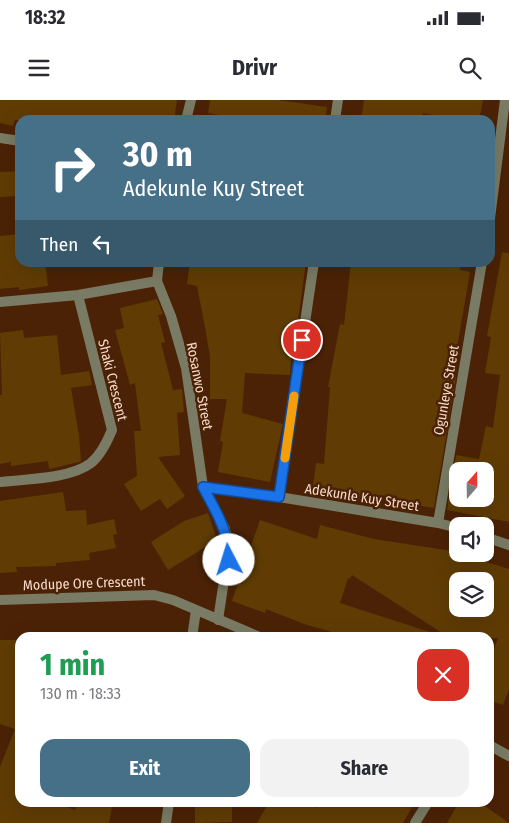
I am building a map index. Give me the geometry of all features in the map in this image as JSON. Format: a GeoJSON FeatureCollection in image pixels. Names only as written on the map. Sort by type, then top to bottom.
{"type":"FeatureCollection","features":[{"type":"Feature","properties":{"kind":"street"},"geometry":{"type":"LineString","coordinates":[[187,115],[190,100]]}},
{"type":"Feature","properties":{"kind":"street"},"geometry":{"type":"LineString","coordinates":[[336,115],[338,100]]}},
{"type":"Feature","properties":{"kind":"street"},"geometry":{"type":"LineString","coordinates":[[495,179],[505,100]]}},
{"type":"Feature","properties":{"kind":"street"},"geometry":{"type":"LineString","coordinates":[[0,138],[15,140]]}},
{"type":"Feature","properties":{"kind":"street","name":"Rosanwo Street"},"geometry":{"type":"LineString","coordinates":[[158,267],[157,281],[171,316],[186,368],[203,487],[225,529],[229,547],[218,620]]}},
{"type":"Feature","properties":{"kind":"street"},"geometry":{"type":"LineString","coordinates":[[279,497],[313,267]]}},
{"type":"Feature","properties":{"kind":"street","name":"Ogunleye Street"},"geometry":{"type":"LineString","coordinates":[[438,523],[481,267]]}},
{"type":"Feature","properties":{"kind":"street"},"geometry":{"type":"LineString","coordinates":[[0,302],[78,295],[157,281]]}},
{"type":"Feature","properties":{"kind":"street","name":"Shaki Crescent"},"geometry":{"type":"LineString","coordinates":[[0,482],[64,474],[81,469],[93,462],[105,445],[112,430],[78,295]]}},
{"type":"Feature","properties":{"kind":"street","name":"Adekunle Kuy Street"},"geometry":{"type":"LineString","coordinates":[[203,487],[279,497],[449,526]]}},
{"type":"Feature","properties":{"kind":"street"},"geometry":{"type":"LineString","coordinates":[[494,540],[509,545]]}},
{"type":"Feature","properties":{"kind":"street","name":"Modupe Ore Crescent"},"geometry":{"type":"LineString","coordinates":[[0,600],[154,595],[196,610],[247,632]]}},
{"type":"Feature","properties":{"kind":"street"},"geometry":{"type":"LineString","coordinates":[[193,632],[196,610]]}},
{"type":"Feature","properties":{"kind":"street"},"geometry":{"type":"LineString","coordinates":[[494,748],[509,756]]}},
{"type":"Feature","properties":{"kind":"street"},"geometry":{"type":"LineString","coordinates":[[166,823],[168,807]]}},
{"type":"Feature","properties":{"kind":"street"},"geometry":{"type":"LineString","coordinates":[[415,823],[425,807]]}},
{"type":"Feature","properties":{"kind":"building"},"geometry":{"type":"Polygon","coordinates":[[[0,100],[177,100],[175,115],[15,115],[13,126],[0,123],[0,100]]]}},
{"type":"Feature","properties":{"kind":"building"},"geometry":{"type":"Polygon","coordinates":[[[210,100],[278,100],[327,107],[326,115],[219,115],[208,113],[210,100]]]}},
{"type":"Feature","properties":{"kind":"building"},"geometry":{"type":"Polygon","coordinates":[[[364,100],[483,100],[480,115],[433,115],[423,113],[423,115],[362,115],[364,100]]]}},
{"type":"Feature","properties":{"kind":"building"},"geometry":{"type":"Polygon","coordinates":[[[15,171],[15,196],[0,197],[0,172],[15,171]]]}},
{"type":"Feature","properties":{"kind":"building"},"geometry":{"type":"Polygon","coordinates":[[[15,234],[15,267],[46,267],[48,286],[19,290],[19,287],[0,289],[0,236],[15,234]]]}},
{"type":"Feature","properties":{"kind":"building"},"geometry":{"type":"Polygon","coordinates":[[[502,252],[509,253],[509,522],[494,519],[494,517],[483,517],[447,510],[449,498],[449,508],[494,508],[494,462],[455,462],[456,455],[479,459],[486,426],[493,428],[500,375],[485,373],[491,337],[487,336],[502,252]]]}},
{"type":"Feature","properties":{"kind":"building"},"geometry":{"type":"Polygon","coordinates":[[[189,267],[305,267],[295,342],[292,341],[290,375],[245,373],[242,413],[283,424],[270,482],[218,472],[223,442],[220,441],[227,399],[210,399],[210,357],[197,286],[187,284],[189,267]]]}},
{"type":"Feature","properties":{"kind":"building"},"geometry":{"type":"Polygon","coordinates":[[[350,267],[460,267],[460,270],[470,272],[452,377],[456,377],[434,508],[373,498],[373,502],[312,493],[316,463],[324,464],[330,387],[328,387],[340,324],[344,325],[350,267]]]}},
{"type":"Feature","properties":{"kind":"building"},"geometry":{"type":"Polygon","coordinates":[[[157,299],[163,314],[158,315],[165,342],[161,343],[173,390],[182,389],[184,412],[177,413],[180,455],[158,457],[185,496],[167,509],[160,499],[141,511],[124,484],[137,476],[134,431],[141,431],[135,383],[130,385],[115,330],[124,328],[120,308],[157,299]]]}},
{"type":"Feature","properties":{"kind":"building"},"geometry":{"type":"Polygon","coordinates":[[[23,330],[24,338],[57,335],[61,375],[89,371],[92,385],[71,388],[79,436],[81,461],[79,462],[49,469],[48,461],[11,466],[11,462],[0,464],[0,395],[2,395],[0,333],[23,330]]]}},
{"type":"Feature","properties":{"kind":"building"},"geometry":{"type":"Polygon","coordinates":[[[63,492],[66,511],[86,510],[87,525],[114,519],[117,534],[113,535],[116,548],[89,553],[90,560],[56,563],[56,566],[16,567],[17,572],[0,573],[0,501],[63,492]]]}},
{"type":"Feature","properties":{"kind":"building"},"geometry":{"type":"Polygon","coordinates":[[[208,513],[221,552],[219,567],[215,568],[207,546],[168,570],[151,542],[184,521],[208,513]]]}},
{"type":"Feature","properties":{"kind":"building"},"geometry":{"type":"Polygon","coordinates":[[[260,520],[317,539],[320,525],[374,539],[449,551],[449,562],[487,562],[509,569],[509,689],[503,705],[494,702],[494,649],[498,638],[494,638],[494,632],[441,632],[352,575],[350,579],[348,578],[340,603],[430,632],[332,632],[304,624],[266,609],[265,613],[232,601],[260,520]]]}},
{"type":"Feature","properties":{"kind":"building"},"geometry":{"type":"Polygon","coordinates":[[[0,640],[15,640],[15,729],[0,724],[0,640]]]}},
{"type":"Feature","properties":{"kind":"building"},"geometry":{"type":"Polygon","coordinates":[[[15,729],[15,807],[67,807],[75,810],[76,807],[112,807],[109,823],[0,823],[0,767],[15,729]]]}},
{"type":"Feature","properties":{"kind":"building"},"geometry":{"type":"Polygon","coordinates":[[[195,807],[232,807],[232,822],[195,823],[195,807]]]}},
{"type":"Feature","properties":{"kind":"building"},"geometry":{"type":"Polygon","coordinates":[[[266,807],[412,807],[403,823],[257,823],[266,807]]]}},
{"type":"Feature","properties":{"kind":"building"},"geometry":{"type":"Polygon","coordinates":[[[456,807],[486,807],[509,823],[447,823],[456,807]]]}},
{"type":"Feature","properties":{"kind":"slow traffic"},"geometry":{"type":"LineString","coordinates":[[285,458],[294,396]]}},
{"type":"Feature","properties":{"kind":"route"},"geometry":{"type":"LineString","coordinates":[[229,560],[229,547],[225,529],[203,487],[279,497],[302,340]]}}]}
